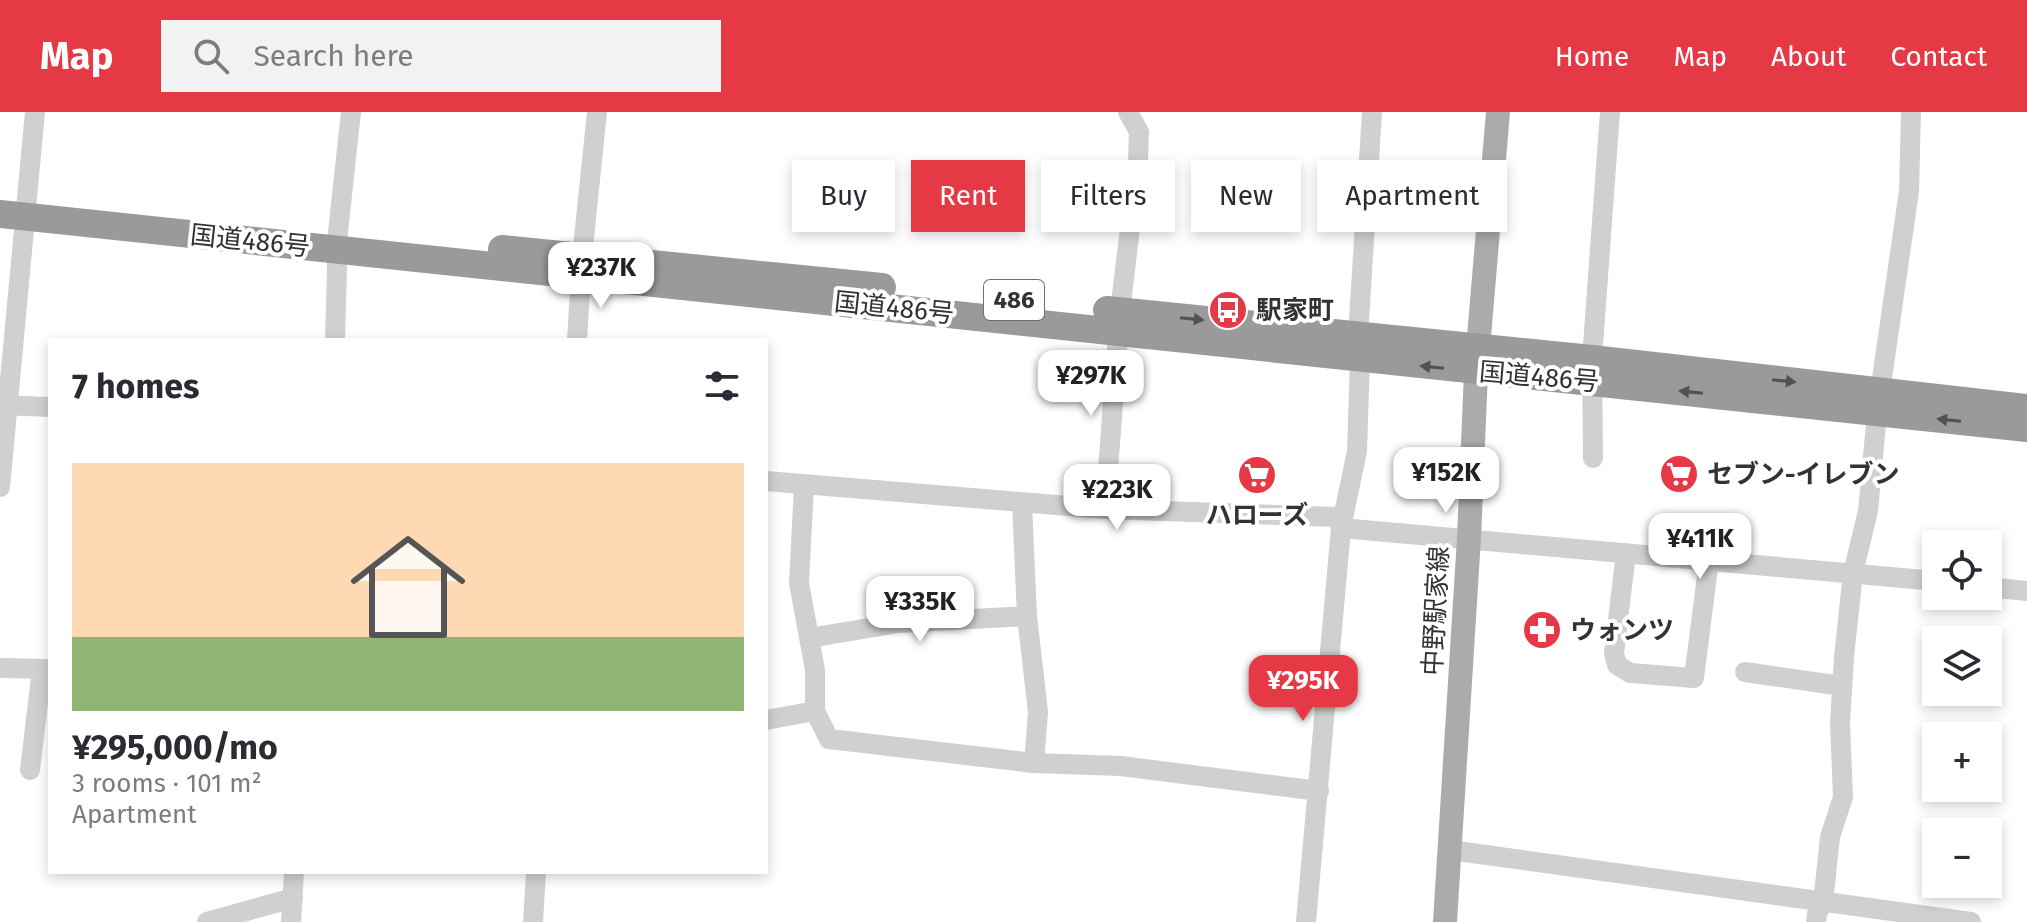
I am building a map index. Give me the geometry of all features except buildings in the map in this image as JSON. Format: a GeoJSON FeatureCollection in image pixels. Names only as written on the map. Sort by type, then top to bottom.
{"type":"FeatureCollection","features":[{"type":"Feature","properties":{"kind":"highway","name":"国道486号"},"geometry":{"type":"LineString","coordinates":[[13,206],[1592,370],[1879,402],[2027,428]]}},
{"type":"Feature","properties":{"kind":"highway","name":"国道486号"},"geometry":{"type":"LineString","coordinates":[[1879,402],[2027,408]]}},
{"type":"Feature","properties":{"kind":"main road","name":"中野駅家線"},"geometry":{"type":"LineString","coordinates":[[1445,922],[1477,360],[1498,112]]}},
{"type":"Feature","properties":{"kind":"street"},"geometry":{"type":"LineString","coordinates":[[0,487],[13,206],[35,112]]}},
{"type":"Feature","properties":{"kind":"street"},"geometry":{"type":"LineString","coordinates":[[335,338],[339,242],[351,112]]}},
{"type":"Feature","properties":{"kind":"street"},"geometry":{"type":"LineString","coordinates":[[577,338],[597,112]]}},
{"type":"Feature","properties":{"kind":"street"},"geometry":{"type":"LineString","coordinates":[[1105,509],[1139,132],[1128,112]]}},
{"type":"Feature","properties":{"kind":"street"},"geometry":{"type":"LineString","coordinates":[[1306,922],[1341,528],[1357,451],[1359,348],[1372,112]]}},
{"type":"Feature","properties":{"kind":"street"},"geometry":{"type":"LineString","coordinates":[[1593,458],[1592,370],[1610,112]]}},
{"type":"Feature","properties":{"kind":"street"},"geometry":{"type":"LineString","coordinates":[[1820,912],[1830,837],[1843,797],[1840,723],[1853,573],[1868,511],[1879,402],[1909,191],[1911,112]]}},
{"type":"Feature","properties":{"kind":"street"},"geometry":{"type":"LineString","coordinates":[[4,405],[48,407]]}},
{"type":"Feature","properties":{"kind":"street"},"geometry":{"type":"LineString","coordinates":[[768,481],[1105,509],[1338,517],[1341,528]]}},
{"type":"Feature","properties":{"kind":"street"},"geometry":{"type":"LineString","coordinates":[[804,485],[799,583],[815,670],[815,711],[829,739],[1034,763],[1121,766],[1319,791]]}},
{"type":"Feature","properties":{"kind":"street"},"geometry":{"type":"LineString","coordinates":[[1022,503],[1027,616],[1038,712],[1034,763]]}},
{"type":"Feature","properties":{"kind":"street"},"geometry":{"type":"LineString","coordinates":[[1341,528],[1922,580]]}},
{"type":"Feature","properties":{"kind":"street"},"geometry":{"type":"LineString","coordinates":[[1626,553],[1614,653],[1617,665],[1630,673],[1694,678],[1709,560]]}},
{"type":"Feature","properties":{"kind":"street"},"geometry":{"type":"LineString","coordinates":[[2002,588],[2027,591]]}},
{"type":"Feature","properties":{"kind":"street"},"geometry":{"type":"LineString","coordinates":[[809,638],[899,623],[1027,616]]}},
{"type":"Feature","properties":{"kind":"street"},"geometry":{"type":"LineString","coordinates":[[0,668],[46,669],[30,770]]}},
{"type":"Feature","properties":{"kind":"street"},"geometry":{"type":"LineString","coordinates":[[1745,672],[1842,686]]}},
{"type":"Feature","properties":{"kind":"street"},"geometry":{"type":"LineString","coordinates":[[768,720],[815,711]]}},
{"type":"Feature","properties":{"kind":"street"},"geometry":{"type":"LineString","coordinates":[[1450,850],[1820,912],[1971,922]]}},
{"type":"Feature","properties":{"kind":"street"},"geometry":{"type":"LineString","coordinates":[[291,922],[294,874]]}},
{"type":"Feature","properties":{"kind":"street"},"geometry":{"type":"LineString","coordinates":[[533,922],[536,874]]}},
{"type":"Feature","properties":{"kind":"street"},"geometry":{"type":"LineString","coordinates":[[207,922],[293,898]]}},
{"type":"Feature","properties":{"kind":"place","name":"駅家町"},"geometry":{"type":"Point","coordinates":[1228,310]}},
{"type":"Feature","properties":{"kind":"place","name":"セブン-イレブン"},"geometry":{"type":"Point","coordinates":[1679,474]}},
{"type":"Feature","properties":{"kind":"place","name":"ハローズ"},"geometry":{"type":"Point","coordinates":[1257,475]}},
{"type":"Feature","properties":{"kind":"place","name":"ウォンツ"},"geometry":{"type":"Point","coordinates":[1542,630]}}]}
